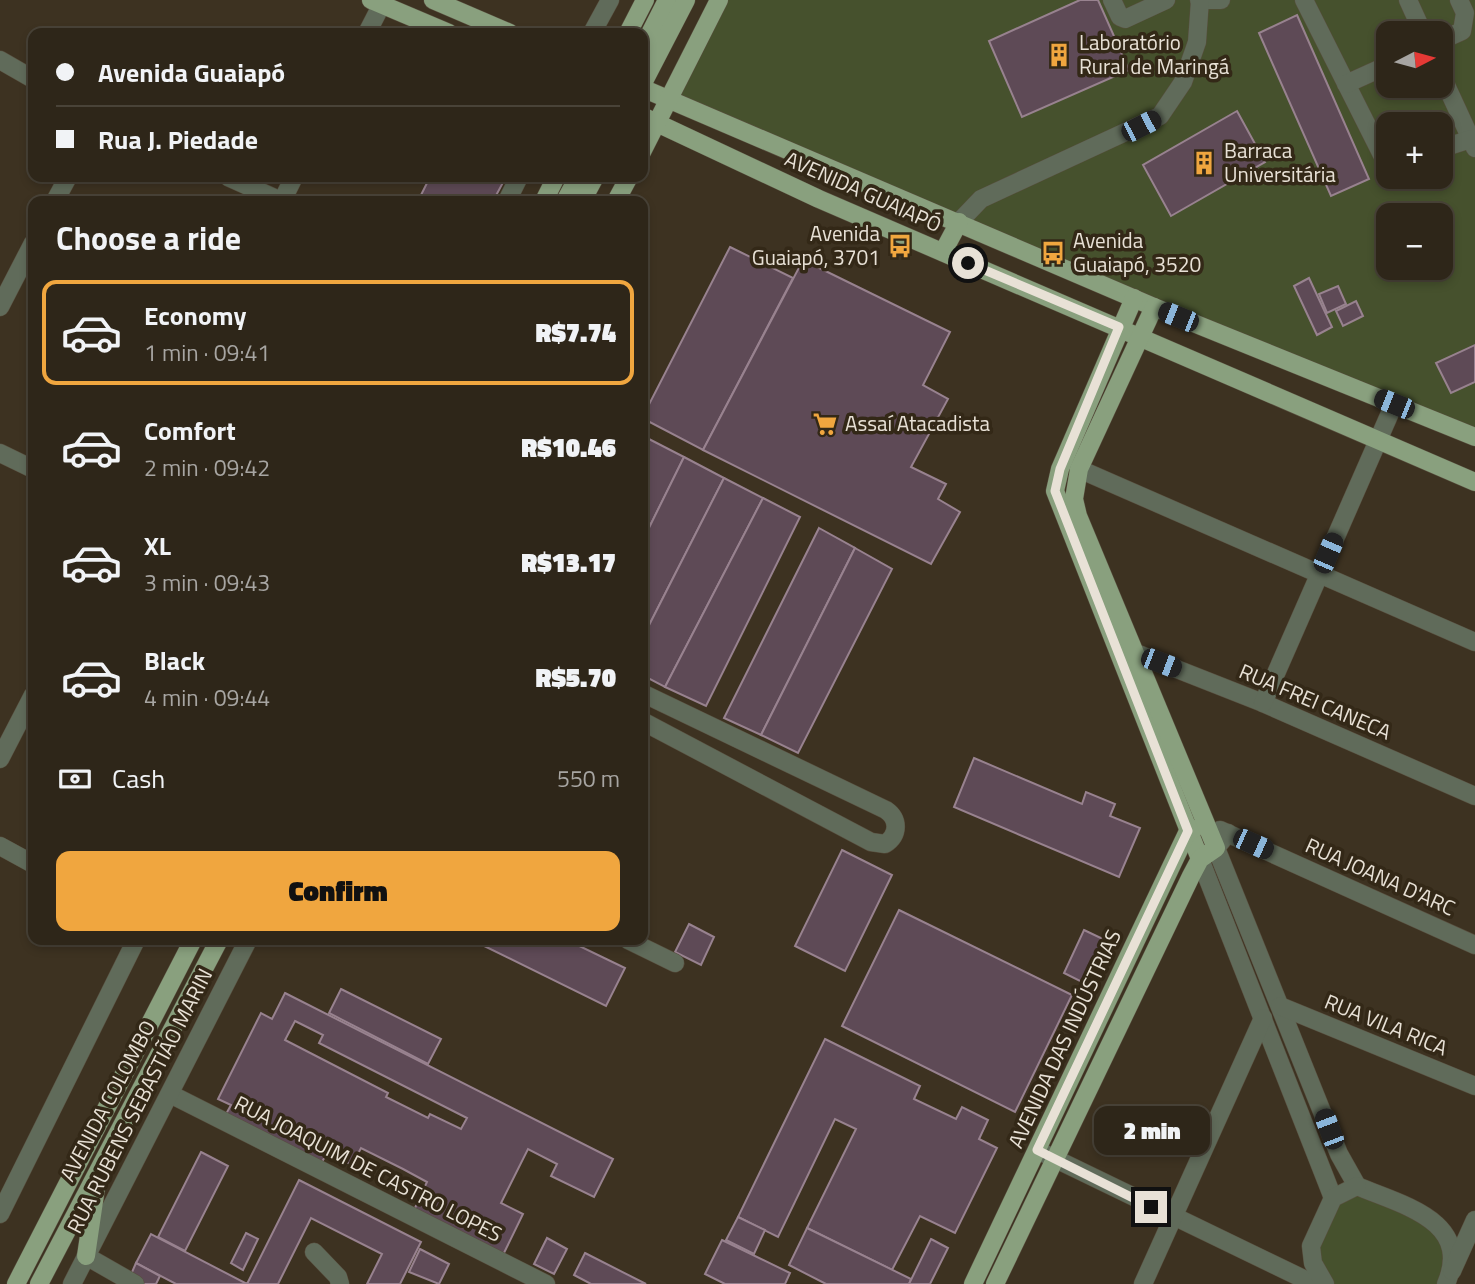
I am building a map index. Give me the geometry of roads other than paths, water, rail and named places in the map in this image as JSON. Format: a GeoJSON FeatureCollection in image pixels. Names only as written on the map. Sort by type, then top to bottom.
{"type":"FeatureCollection","features":[{"type":"Feature","properties":{"kind":"main road"},"geometry":{"type":"LineString","coordinates":[[433,0],[498,28]]}},
{"type":"Feature","properties":{"kind":"main road"},"geometry":{"type":"LineString","coordinates":[[631,28],[645,0]]}},
{"type":"Feature","properties":{"kind":"main road"},"geometry":{"type":"LineString","coordinates":[[648,37],[667,0]]}},
{"type":"Feature","properties":{"kind":"main road"},"geometry":{"type":"LineString","coordinates":[[649,119],[653,92],[686,0]]}},
{"type":"Feature","properties":{"kind":"main road"},"geometry":{"type":"LineString","coordinates":[[653,92],[719,0]]}},
{"type":"Feature","properties":{"kind":"main road"},"geometry":{"type":"LineString","coordinates":[[379,1],[438,28]]}},
{"type":"Feature","properties":{"kind":"main road","name":"AVENIDA GUAIAPÓ"},"geometry":{"type":"LineString","coordinates":[[653,92],[1154,307],[1473,435]]}},
{"type":"Feature","properties":{"kind":"main road","name":"AVENIDA GUAIAPÓ"},"geometry":{"type":"LineString","coordinates":[[649,119],[943,253],[1475,482]]}},
{"type":"Feature","properties":{"kind":"main road"},"geometry":{"type":"LineString","coordinates":[[943,253],[959,222]]}},
{"type":"Feature","properties":{"kind":"main road"},"geometry":{"type":"LineString","coordinates":[[1134,298],[1119,327],[1060,469],[1055,491],[1200,859]]}},
{"type":"Feature","properties":{"kind":"main road"},"geometry":{"type":"LineString","coordinates":[[1154,307],[1079,469],[1074,499],[1078,516],[1216,848]]}},
{"type":"Feature","properties":{"kind":"main road"},"geometry":{"type":"LineString","coordinates":[[1188,831],[1207,824]]}},
{"type":"Feature","properties":{"kind":"main road","name":"AVENIDA DAS INDÚSTRIAS"},"geometry":{"type":"LineString","coordinates":[[973,1284],[1188,831]]}},
{"type":"Feature","properties":{"kind":"main road","name":"AVENIDA DAS INDÚSTRIAS"},"geometry":{"type":"LineString","coordinates":[[995,1284],[1200,859],[1216,848]]}},
{"type":"Feature","properties":{"kind":"main road","name":"AVENIDA COLOMBO"},"geometry":{"type":"LineString","coordinates":[[16,1284],[190,945]]}},
{"type":"Feature","properties":{"kind":"main road","name":"AVENIDA COLOMBO"},"geometry":{"type":"LineString","coordinates":[[39,1284],[99,1164],[216,945]]}},
{"type":"Feature","properties":{"kind":"main road"},"geometry":{"type":"LineString","coordinates":[[86,1256],[99,1164]]}},
{"type":"Feature","properties":{"kind":"street"},"geometry":{"type":"LineString","coordinates":[[595,28],[610,0]]}},
{"type":"Feature","properties":{"kind":"street"},"geometry":{"type":"LineString","coordinates":[[1112,0],[1120,17],[1125,19],[1166,0]]}},
{"type":"Feature","properties":{"kind":"street"},"geometry":{"type":"LineString","coordinates":[[959,222],[981,199],[1160,116],[1183,82],[1197,42],[1200,0],[1221,0]]}},
{"type":"Feature","properties":{"kind":"street"},"geometry":{"type":"LineString","coordinates":[[1304,0],[1376,143]]}},
{"type":"Feature","properties":{"kind":"street"},"geometry":{"type":"LineString","coordinates":[[1408,0],[1418,21]]}},
{"type":"Feature","properties":{"kind":"street"},"geometry":{"type":"LineString","coordinates":[[1453,35],[1462,31],[1465,13],[1459,0]]}},
{"type":"Feature","properties":{"kind":"street"},"geometry":{"type":"LineString","coordinates":[[369,28],[379,1]]}},
{"type":"Feature","properties":{"kind":"street"},"geometry":{"type":"LineString","coordinates":[[0,60],[28,76]]}},
{"type":"Feature","properties":{"kind":"street"},"geometry":{"type":"LineString","coordinates":[[1346,84],[1376,70]]}},
{"type":"Feature","properties":{"kind":"street"},"geometry":{"type":"LineString","coordinates":[[1452,98],[1473,144],[1453,147]]}},
{"type":"Feature","properties":{"kind":"street"},"geometry":{"type":"LineString","coordinates":[[239,182],[270,196]]}},
{"type":"Feature","properties":{"kind":"street"},"geometry":{"type":"LineString","coordinates":[[0,307],[28,253]]}},
{"type":"Feature","properties":{"kind":"street"},"geometry":{"type":"LineString","coordinates":[[1263,702],[1394,404]]}},
{"type":"Feature","properties":{"kind":"street"},"geometry":{"type":"LineString","coordinates":[[0,453],[28,467]]}},
{"type":"Feature","properties":{"kind":"street"},"geometry":{"type":"LineString","coordinates":[[1079,469],[1475,642]]}},
{"type":"Feature","properties":{"kind":"street","name":"RUA FREI CANECA"},"geometry":{"type":"LineString","coordinates":[[1136,653],[1263,702],[1475,796]]}},
{"type":"Feature","properties":{"kind":"street"},"geometry":{"type":"LineString","coordinates":[[648,695],[886,810],[892,814],[897,829],[892,840],[886,844],[871,842],[648,724]]}},
{"type":"Feature","properties":{"kind":"street"},"geometry":{"type":"LineString","coordinates":[[0,759],[28,705]]}},
{"type":"Feature","properties":{"kind":"street"},"geometry":{"type":"LineString","coordinates":[[676,739],[687,714]]}},
{"type":"Feature","properties":{"kind":"street"},"geometry":{"type":"LineString","coordinates":[[741,774],[754,746]]}},
{"type":"Feature","properties":{"kind":"street","name":"RUA JOANA D'ARC"},"geometry":{"type":"LineString","coordinates":[[1207,824],[1475,945]]}},
{"type":"Feature","properties":{"kind":"street"},"geometry":{"type":"LineString","coordinates":[[1228,833],[1216,848],[1339,1154],[1357,1186],[1436,1220],[1473,1229],[1448,1278]]}},
{"type":"Feature","properties":{"kind":"street"},"geometry":{"type":"LineString","coordinates":[[0,846],[28,861]]}},
{"type":"Feature","properties":{"kind":"street"},"geometry":{"type":"LineString","coordinates":[[1200,859],[1333,1198]]}},
{"type":"Feature","properties":{"kind":"street"},"geometry":{"type":"LineString","coordinates":[[0,1214],[134,945]]}},
{"type":"Feature","properties":{"kind":"street","name":"RUA RUBENS SEBASTIÃO MARIN"},"geometry":{"type":"LineString","coordinates":[[72,1284],[245,945]]}},
{"type":"Feature","properties":{"kind":"street"},"geometry":{"type":"LineString","coordinates":[[638,945],[675,963]]}},
{"type":"Feature","properties":{"kind":"street","name":"RUA VILA RICA"},"geometry":{"type":"LineString","coordinates":[[1280,1006],[1475,1086]]}},
{"type":"Feature","properties":{"kind":"street"},"geometry":{"type":"LineString","coordinates":[[1143,1284],[1175,1219],[1263,1018]]}},
{"type":"Feature","properties":{"kind":"street","name":"RUA JOAQUIM DE CASTRO LOPES"},"geometry":{"type":"LineString","coordinates":[[170,1094],[546,1284]]}},
{"type":"Feature","properties":{"kind":"street"},"geometry":{"type":"LineString","coordinates":[[1037,1150],[1294,1280],[1314,1284]]}},
{"type":"Feature","properties":{"kind":"street"},"geometry":{"type":"LineString","coordinates":[[1294,1280],[1333,1198],[1357,1186]]}},
{"type":"Feature","properties":{"kind":"street"},"geometry":{"type":"LineString","coordinates":[[1436,1220],[1450,1250],[1448,1278]]}},
{"type":"Feature","properties":{"kind":"street"},"geometry":{"type":"LineString","coordinates":[[1311,1246],[1313,1263],[1325,1284]]}},
{"type":"Feature","properties":{"kind":"street"},"geometry":{"type":"LineString","coordinates":[[314,1252],[338,1277],[340,1284]]}},
{"type":"Feature","properties":{"kind":"street"},"geometry":{"type":"LineString","coordinates":[[86,1256],[115,1279],[135,1284]]}},
{"type":"Feature","properties":{"kind":"place","name":"Laboratório Rural de Maringá"},"geometry":{"type":"Point","coordinates":[1059,55]}},
{"type":"Feature","properties":{"kind":"place","name":"Barraca Universitária"},"geometry":{"type":"Point","coordinates":[1204,163]}},
{"type":"Feature","properties":{"kind":"place","name":"Avenida Guaiapó, 3701"},"geometry":{"type":"Point","coordinates":[900,246]}},
{"type":"Feature","properties":{"kind":"place","name":"Avenida Guaiapó, 3520"},"geometry":{"type":"Point","coordinates":[1053,253]}},
{"type":"Feature","properties":{"kind":"place","name":"Assaí Atacadista"},"geometry":{"type":"Point","coordinates":[825,424]}}]}
